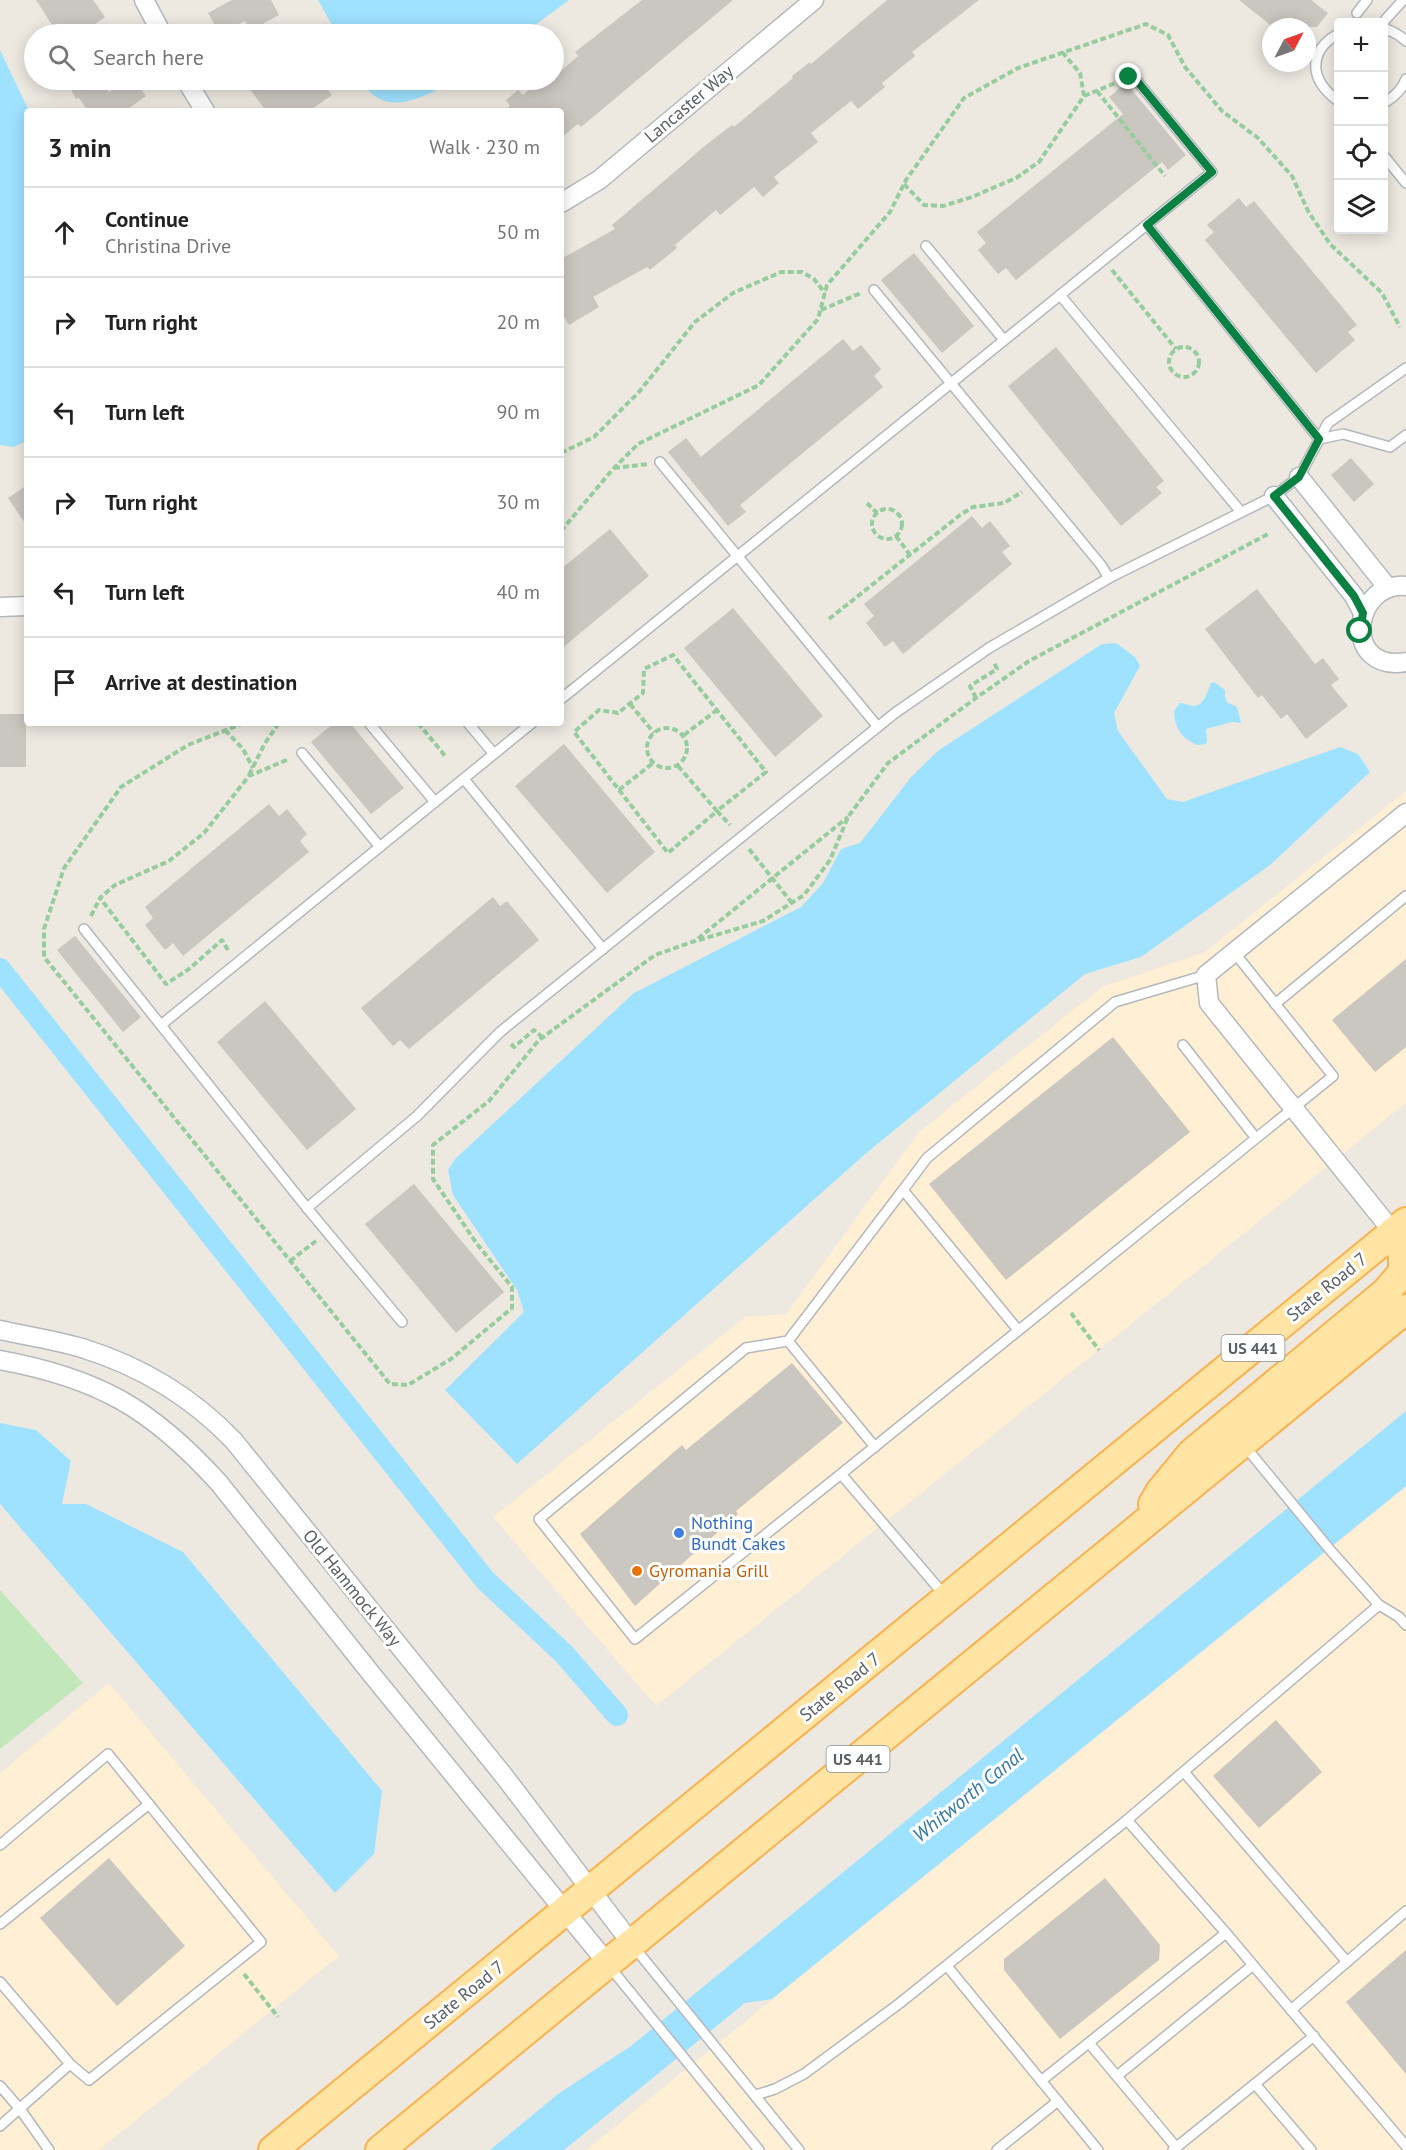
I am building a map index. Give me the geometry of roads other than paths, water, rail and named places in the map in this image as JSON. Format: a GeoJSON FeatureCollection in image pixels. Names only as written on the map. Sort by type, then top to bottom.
{"type":"FeatureCollection","features":[{"type":"Feature","properties":{"kind":"main road"},"geometry":{"type":"LineString","coordinates":[[1143,1525],[1160,1492],[1192,1453],[1386,1292],[1403,1272],[1400,1227]]}},
{"type":"Feature","properties":{"kind":"main road","name":"State Road 7"},"geometry":{"type":"LineString","coordinates":[[273,2150],[1400,1227]]}},
{"type":"Feature","properties":{"kind":"main road","name":"US 441"},"geometry":{"type":"LineString","coordinates":[[380,2150],[1406,1309]]}},
{"type":"Feature","properties":{"kind":"street"},"geometry":{"type":"LineString","coordinates":[[144,0],[157,24]]}},
{"type":"Feature","properties":{"kind":"street","name":"Lancaster Way"},"geometry":{"type":"LineString","coordinates":[[564,201],[599,180],[814,0]]}},
{"type":"Feature","properties":{"kind":"street"},"geometry":{"type":"LineString","coordinates":[[192,90],[203,108]]}},
{"type":"Feature","properties":{"kind":"street"},"geometry":{"type":"LineString","coordinates":[[1299,477],[1397,587],[1373,598],[1363,613],[1360,631],[1365,647],[1377,659],[1394,664],[1406,662]]}},
{"type":"Feature","properties":{"kind":"street"},"geometry":{"type":"LineString","coordinates":[[1274,496],[1354,596],[1363,613]]}},
{"type":"Feature","properties":{"kind":"street"},"geometry":{"type":"LineString","coordinates":[[0,607],[24,606]]}},
{"type":"Feature","properties":{"kind":"street"},"geometry":{"type":"LineString","coordinates":[[1400,1227],[1293,1107],[1209,1003],[1206,975],[1406,813]]}},
{"type":"Feature","properties":{"kind":"street","name":"Old Hammock Way"},"geometry":{"type":"LineString","coordinates":[[0,1330],[80,1347],[114,1359],[171,1388],[217,1423],[234,1441],[474,1739],[632,1944]]}},
{"type":"Feature","properties":{"kind":"street"},"geometry":{"type":"LineString","coordinates":[[0,1360],[58,1373],[108,1393],[149,1418],[189,1450],[219,1483],[608,1964]]}},
{"type":"Feature","properties":{"kind":"lane"},"geometry":{"type":"LineString","coordinates":[[1367,0],[1353,14],[1379,16],[1398,29],[1406,41]]}},
{"type":"Feature","properties":{"kind":"lane"},"geometry":{"type":"LineString","coordinates":[[1379,16],[1403,0]]}},
{"type":"Feature","properties":{"kind":"lane"},"geometry":{"type":"LineString","coordinates":[[1326,31],[1317,50],[1316,64],[1319,78],[1334,97]]}},
{"type":"Feature","properties":{"kind":"lane"},"geometry":{"type":"LineString","coordinates":[[1388,100],[1403,86],[1406,79]]}},
{"type":"Feature","properties":{"kind":"lane"},"geometry":{"type":"LineString","coordinates":[[564,697],[1212,172],[1137,81]]}},
{"type":"Feature","properties":{"kind":"lane"},"geometry":{"type":"LineString","coordinates":[[1388,162],[1406,183]]}},
{"type":"Feature","properties":{"kind":"lane"},"geometry":{"type":"LineString","coordinates":[[1147,225],[1319,439]]}},
{"type":"Feature","properties":{"kind":"lane"},"geometry":{"type":"LineString","coordinates":[[926,246],[1004,340]]}},
{"type":"Feature","properties":{"kind":"lane"},"geometry":{"type":"LineString","coordinates":[[874,291],[1109,578]]}},
{"type":"Feature","properties":{"kind":"lane"},"geometry":{"type":"LineString","coordinates":[[1060,295],[1241,512]]}},
{"type":"Feature","properties":{"kind":"lane"},"geometry":{"type":"LineString","coordinates":[[307,1208],[417,1116],[500,1032],[878,727],[985,650],[1109,578],[1274,496],[1299,477],[1328,423],[1406,368]]}},
{"type":"Feature","properties":{"kind":"lane"},"geometry":{"type":"LineString","coordinates":[[1319,439],[1343,434],[1390,447],[1406,435]]}},
{"type":"Feature","properties":{"kind":"lane"},"geometry":{"type":"LineString","coordinates":[[660,462],[878,727]]}},
{"type":"Feature","properties":{"kind":"lane"},"geometry":{"type":"LineString","coordinates":[[372,726],[435,802]]}},
{"type":"Feature","properties":{"kind":"lane"},"geometry":{"type":"LineString","coordinates":[[471,726],[494,754]]}},
{"type":"Feature","properties":{"kind":"lane"},"geometry":{"type":"LineString","coordinates":[[161,1025],[528,726]]}},
{"type":"Feature","properties":{"kind":"lane"},"geometry":{"type":"LineString","coordinates":[[302,753],[380,847]]}},
{"type":"Feature","properties":{"kind":"lane"},"geometry":{"type":"LineString","coordinates":[[464,779],[603,949]]}},
{"type":"Feature","properties":{"kind":"lane"},"geometry":{"type":"LineString","coordinates":[[1275,1004],[1406,896]]}},
{"type":"Feature","properties":{"kind":"lane"},"geometry":{"type":"LineString","coordinates":[[84,928],[307,1208],[402,1322]]}},
{"type":"Feature","properties":{"kind":"lane"},"geometry":{"type":"LineString","coordinates":[[1206,975],[1115,1002],[927,1158],[788,1341],[746,1348],[539,1519],[635,1639],[1333,1076],[1234,952]]}},
{"type":"Feature","properties":{"kind":"lane"},"geometry":{"type":"LineString","coordinates":[[1183,1045],[1255,1137]]}},
{"type":"Feature","properties":{"kind":"lane"},"geometry":{"type":"LineString","coordinates":[[903,1190],[1018,1330]]}},
{"type":"Feature","properties":{"kind":"lane"},"geometry":{"type":"LineString","coordinates":[[788,1341],[874,1447]]}},
{"type":"Feature","properties":{"kind":"lane"},"geometry":{"type":"LineString","coordinates":[[1242,1443],[1379,1605],[1402,1614],[1406,1625]]}},
{"type":"Feature","properties":{"kind":"lane"},"geometry":{"type":"LineString","coordinates":[[841,1474],[947,1599]]}},
{"type":"Feature","properties":{"kind":"lane"},"geometry":{"type":"LineString","coordinates":[[756,2095],[776,2089],[804,2074],[855,2038],[947,1966],[1127,1820],[1379,1605]]}},
{"type":"Feature","properties":{"kind":"lane"},"geometry":{"type":"LineString","coordinates":[[0,1845],[108,1754],[261,1942],[89,2080],[70,2064],[0,1982]]}},
{"type":"Feature","properties":{"kind":"lane"},"geometry":{"type":"LineString","coordinates":[[1184,1772],[1347,1962]]}},
{"type":"Feature","properties":{"kind":"lane"},"geometry":{"type":"LineString","coordinates":[[0,1924],[149,1804]]}},
{"type":"Feature","properties":{"kind":"lane"},"geometry":{"type":"LineString","coordinates":[[1127,1820],[1227,1934],[1406,2146]]}},
{"type":"Feature","properties":{"kind":"lane"},"geometry":{"type":"LineString","coordinates":[[1291,2010],[1406,1911]]}},
{"type":"Feature","properties":{"kind":"lane"},"geometry":{"type":"LineString","coordinates":[[1041,2081],[1227,1934]]}},
{"type":"Feature","properties":{"kind":"lane"},"geometry":{"type":"LineString","coordinates":[[632,1944],[799,2150]]}},
{"type":"Feature","properties":{"kind":"lane"},"geometry":{"type":"LineString","coordinates":[[608,1964],[759,2150]]}},
{"type":"Feature","properties":{"kind":"lane"},"geometry":{"type":"LineString","coordinates":[[1117,2076],[1253,1965]]}},
{"type":"Feature","properties":{"kind":"lane"},"geometry":{"type":"LineString","coordinates":[[947,1966],[1098,2150]]}},
{"type":"Feature","properties":{"kind":"lane"},"geometry":{"type":"LineString","coordinates":[[1089,2043],[1174,2148],[1314,2036]]}},
{"type":"Feature","properties":{"kind":"lane"},"geometry":{"type":"LineString","coordinates":[[0,2126],[70,2064]]}},
{"type":"Feature","properties":{"kind":"lane"},"geometry":{"type":"LineString","coordinates":[[1255,2084],[1311,2150]]}},
{"type":"Feature","properties":{"kind":"lane"},"geometry":{"type":"LineString","coordinates":[[0,2086],[20,2109],[49,2150]]}},
{"type":"Feature","properties":{"kind":"lane"},"geometry":{"type":"LineString","coordinates":[[998,2150],[1058,2101]]}},
{"type":"Feature","properties":{"kind":"water"},"geometry":{"type":"Polygon","coordinates":[[[318,0],[569,0],[537,24],[331,24],[318,0]]]}},
{"type":"Feature","properties":{"kind":"water"},"geometry":{"type":"Polygon","coordinates":[[[0,50],[28,108],[24,108],[24,442],[14,447],[0,445],[0,50]]]}},
{"type":"Feature","properties":{"kind":"water"},"geometry":{"type":"Polygon","coordinates":[[[369,90],[436,90],[419,98],[393,102],[381,100],[369,90]]]}},
{"type":"Feature","properties":{"kind":"water"},"geometry":{"type":"Polygon","coordinates":[[[1116,643],[1135,657],[1140,666],[1114,713],[1118,731],[1167,799],[1183,802],[1340,747],[1358,754],[1370,772],[1270,865],[1141,957],[1085,974],[864,1155],[517,1464],[445,1390],[524,1312],[517,1290],[453,1195],[448,1170],[455,1159],[634,993],[801,907],[823,883],[841,849],[860,843],[911,777],[939,750],[1102,644],[1116,643]]]}},
{"type":"Feature","properties":{"kind":"water"},"geometry":{"type":"Polygon","coordinates":[[[1214,682],[1225,690],[1228,703],[1237,707],[1241,723],[1232,722],[1206,729],[1206,744],[1197,745],[1180,732],[1175,722],[1174,711],[1180,703],[1194,706],[1200,703],[1211,683],[1214,682]]]}},
{"type":"Feature","properties":{"kind":"water","name":"Whitworth Canal"},"geometry":{"type":"Polygon","coordinates":[[[1406,1411],[1406,1486],[772,1999],[745,2003],[564,2150],[490,2150],[558,2094],[631,2046],[1406,1411]]]}},
{"type":"Feature","properties":{"kind":"water"},"geometry":{"type":"Polygon","coordinates":[[[0,1423],[36,1430],[71,1461],[62,1504],[86,1504],[183,1552],[382,1791],[374,1854],[335,1893],[0,1504],[0,1423]]]}},
{"type":"Feature","properties":{"kind":"waterway"},"geometry":{"type":"LineString","coordinates":[[0,969],[485,1580],[564,1654],[617,1715]]}},
{"type":"Feature","properties":{"kind":"place","name":"Nothing Bundt Cakes"},"geometry":{"type":"Point","coordinates":[679,1533]}},
{"type":"Feature","properties":{"kind":"place","name":"Gyromania Grill"},"geometry":{"type":"Point","coordinates":[637,1571]}}]}
